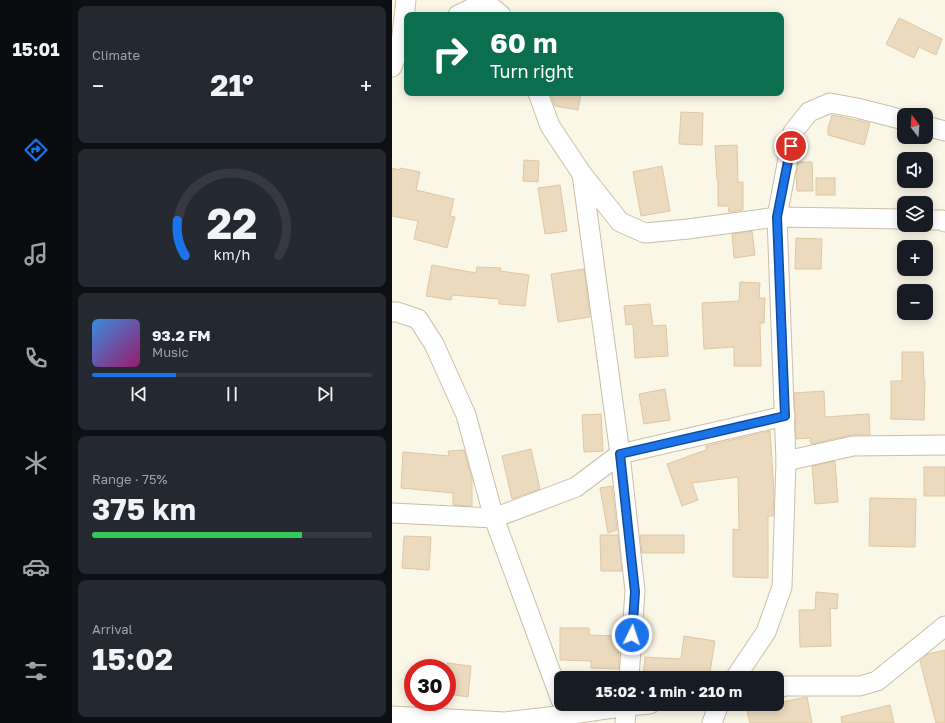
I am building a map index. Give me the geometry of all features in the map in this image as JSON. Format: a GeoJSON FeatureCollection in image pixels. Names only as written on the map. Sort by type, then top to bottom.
{"type":"FeatureCollection","features":[{"type":"Feature","properties":{"kind":"street"},"geometry":{"type":"LineString","coordinates":[[404,12],[406,0]]}},
{"type":"Feature","properties":{"kind":"street"},"geometry":{"type":"LineString","coordinates":[[464,12],[487,1],[498,12]]}},
{"type":"Feature","properties":{"kind":"street"},"geometry":{"type":"LineString","coordinates":[[392,67],[400,43],[404,14]]}},
{"type":"Feature","properties":{"kind":"street"},"geometry":{"type":"LineString","coordinates":[[539,96],[550,126],[582,174],[620,222],[645,233],[688,229],[777,217],[897,220]]}},
{"type":"Feature","properties":{"kind":"street"},"geometry":{"type":"LineString","coordinates":[[740,671],[766,632],[782,587],[786,460],[777,217],[794,132],[809,112],[830,103],[897,118]]}},
{"type":"Feature","properties":{"kind":"street"},"geometry":{"type":"LineString","coordinates":[[933,128],[945,131]]}},
{"type":"Feature","properties":{"kind":"street"},"geometry":{"type":"LineString","coordinates":[[582,174],[620,454],[635,592],[629,671]]}},
{"type":"Feature","properties":{"kind":"street"},"geometry":{"type":"LineString","coordinates":[[933,220],[942,220],[945,222]]}},
{"type":"Feature","properties":{"kind":"street"},"geometry":{"type":"LineString","coordinates":[[392,312],[397,312],[418,319],[434,344],[466,416],[494,518],[554,681]]}},
{"type":"Feature","properties":{"kind":"street"},"geometry":{"type":"LineString","coordinates":[[392,513],[494,518],[576,487],[620,454],[785,416]]}},
{"type":"Feature","properties":{"kind":"street"},"geometry":{"type":"LineString","coordinates":[[786,460],[853,446],[945,445]]}},
{"type":"Feature","properties":{"kind":"street"},"geometry":{"type":"LineString","coordinates":[[784,686],[860,686],[877,681],[945,626]]}},
{"type":"Feature","properties":{"kind":"street"},"geometry":{"type":"LineString","coordinates":[[392,716],[505,722],[554,708]]}},
{"type":"Feature","properties":{"kind":"street"},"geometry":{"type":"LineString","coordinates":[[712,723],[716,711]]}},
{"type":"Feature","properties":{"kind":"building"},"geometry":{"type":"Polygon","coordinates":[[[899,18],[942,39],[936,55],[919,47],[914,58],[886,44],[899,18]]]}},
{"type":"Feature","properties":{"kind":"building"},"geometry":{"type":"Polygon","coordinates":[[[551,96],[580,96],[578,110],[555,106],[551,96]]]}},
{"type":"Feature","properties":{"kind":"building"},"geometry":{"type":"Polygon","coordinates":[[[681,112],[703,113],[702,145],[679,144],[681,112]]]}},
{"type":"Feature","properties":{"kind":"building"},"geometry":{"type":"Polygon","coordinates":[[[832,115],[870,123],[864,145],[828,135],[828,128],[832,115]]]}},
{"type":"Feature","properties":{"kind":"building"},"geometry":{"type":"Polygon","coordinates":[[[737,145],[738,182],[743,182],[743,210],[729,212],[728,206],[718,206],[718,180],[715,146],[737,145]]]}},
{"type":"Feature","properties":{"kind":"building"},"geometry":{"type":"Polygon","coordinates":[[[524,160],[539,161],[538,182],[523,181],[524,160]]]}},
{"type":"Feature","properties":{"kind":"building"},"geometry":{"type":"Polygon","coordinates":[[[798,162],[812,162],[813,191],[797,191],[796,174],[798,162]]]}},
{"type":"Feature","properties":{"kind":"building"},"geometry":{"type":"Polygon","coordinates":[[[662,166],[670,211],[641,216],[633,172],[662,166]]]}},
{"type":"Feature","properties":{"kind":"building"},"geometry":{"type":"Polygon","coordinates":[[[392,168],[420,172],[416,190],[454,199],[450,216],[455,217],[447,248],[414,239],[418,221],[392,216],[392,168]]]}},
{"type":"Feature","properties":{"kind":"building"},"geometry":{"type":"Polygon","coordinates":[[[816,178],[835,178],[835,195],[816,195],[816,178]]]}},
{"type":"Feature","properties":{"kind":"building"},"geometry":{"type":"Polygon","coordinates":[[[560,185],[567,231],[545,234],[538,188],[560,185]]]}},
{"type":"Feature","properties":{"kind":"building"},"geometry":{"type":"Polygon","coordinates":[[[752,231],[755,255],[734,258],[732,234],[752,231]]]}},
{"type":"Feature","properties":{"kind":"building"},"geometry":{"type":"Polygon","coordinates":[[[796,238],[822,239],[821,269],[795,269],[796,238]]]}},
{"type":"Feature","properties":{"kind":"building"},"geometry":{"type":"Polygon","coordinates":[[[432,265],[476,273],[477,267],[501,268],[500,271],[529,275],[525,306],[499,304],[499,299],[452,295],[451,300],[426,296],[432,265]]]}},
{"type":"Feature","properties":{"kind":"building"},"geometry":{"type":"Polygon","coordinates":[[[584,269],[590,317],[558,322],[551,274],[584,269]]]}},
{"type":"Feature","properties":{"kind":"building"},"geometry":{"type":"Polygon","coordinates":[[[740,282],[760,283],[759,298],[765,298],[764,323],[760,323],[761,366],[734,366],[734,347],[704,349],[702,303],[739,301],[740,282]]]}},
{"type":"Feature","properties":{"kind":"building"},"geometry":{"type":"Polygon","coordinates":[[[650,304],[653,326],[666,325],[668,356],[635,358],[633,324],[626,325],[624,306],[650,304]]]}},
{"type":"Feature","properties":{"kind":"building"},"geometry":{"type":"Polygon","coordinates":[[[902,352],[923,352],[925,381],[924,420],[891,419],[891,381],[902,381],[902,352]]]}},
{"type":"Feature","properties":{"kind":"building"},"geometry":{"type":"Polygon","coordinates":[[[665,389],[670,420],[644,424],[639,394],[665,389]]]}},
{"type":"Feature","properties":{"kind":"building"},"geometry":{"type":"Polygon","coordinates":[[[824,391],[825,417],[869,414],[870,435],[851,435],[811,444],[810,438],[796,439],[794,393],[824,391]]]}},
{"type":"Feature","properties":{"kind":"building"},"geometry":{"type":"Polygon","coordinates":[[[601,414],[603,451],[584,452],[582,415],[601,414]]]}},
{"type":"Feature","properties":{"kind":"building"},"geometry":{"type":"Polygon","coordinates":[[[770,431],[774,492],[773,516],[768,516],[768,578],[733,577],[733,529],[739,530],[738,477],[692,483],[698,500],[682,506],[667,464],[706,450],[706,446],[770,431]]]}},
{"type":"Feature","properties":{"kind":"building"},"geometry":{"type":"Polygon","coordinates":[[[531,449],[540,489],[512,499],[502,456],[531,449]]]}},
{"type":"Feature","properties":{"kind":"building"},"geometry":{"type":"Polygon","coordinates":[[[464,450],[472,479],[472,506],[453,505],[453,493],[401,488],[403,452],[449,456],[448,451],[464,450]]]}},
{"type":"Feature","properties":{"kind":"building"},"geometry":{"type":"Polygon","coordinates":[[[835,461],[838,502],[815,504],[812,466],[835,461]]]}},
{"type":"Feature","properties":{"kind":"building"},"geometry":{"type":"Polygon","coordinates":[[[924,467],[945,467],[945,496],[924,496],[924,467]]]}},
{"type":"Feature","properties":{"kind":"building"},"geometry":{"type":"Polygon","coordinates":[[[612,486],[617,530],[608,533],[600,488],[612,486]]]}},
{"type":"Feature","properties":{"kind":"building"},"geometry":{"type":"Polygon","coordinates":[[[870,498],[916,499],[915,547],[869,546],[870,498]]]}},
{"type":"Feature","properties":{"kind":"building"},"geometry":{"type":"Polygon","coordinates":[[[600,535],[618,535],[622,571],[601,571],[600,535]]]}},
{"type":"Feature","properties":{"kind":"building"},"geometry":{"type":"Polygon","coordinates":[[[640,535],[684,535],[684,553],[642,553],[640,535]]]}},
{"type":"Feature","properties":{"kind":"building"},"geometry":{"type":"Polygon","coordinates":[[[404,536],[431,537],[429,570],[402,568],[404,536]]]}},
{"type":"Feature","properties":{"kind":"building"},"geometry":{"type":"Polygon","coordinates":[[[816,592],[838,594],[837,609],[830,608],[831,646],[800,647],[799,610],[815,610],[816,592]]]}},
{"type":"Feature","properties":{"kind":"building"},"geometry":{"type":"Polygon","coordinates":[[[560,628],[589,628],[589,635],[619,636],[619,669],[591,668],[591,661],[560,660],[560,628]]]}},
{"type":"Feature","properties":{"kind":"building"},"geometry":{"type":"Polygon","coordinates":[[[684,636],[715,641],[710,671],[644,671],[645,657],[681,659],[684,636]]]}},
{"type":"Feature","properties":{"kind":"building"},"geometry":{"type":"Polygon","coordinates":[[[945,650],[945,723],[936,723],[920,661],[928,654],[945,650]]]}},
{"type":"Feature","properties":{"kind":"building"},"geometry":{"type":"Polygon","coordinates":[[[456,664],[471,666],[468,697],[456,695],[456,664]]]}},
{"type":"Feature","properties":{"kind":"building"},"geometry":{"type":"Polygon","coordinates":[[[807,697],[812,723],[750,723],[747,711],[784,711],[784,702],[807,697]]]}},
{"type":"Feature","properties":{"kind":"building"},"geometry":{"type":"Polygon","coordinates":[[[890,705],[894,723],[842,723],[841,717],[890,705]]]}},
{"type":"Feature","properties":{"kind":"route"},"geometry":{"type":"LineString","coordinates":[[632,635],[635,592],[620,454],[785,416],[777,217],[791,146]]}}]}
